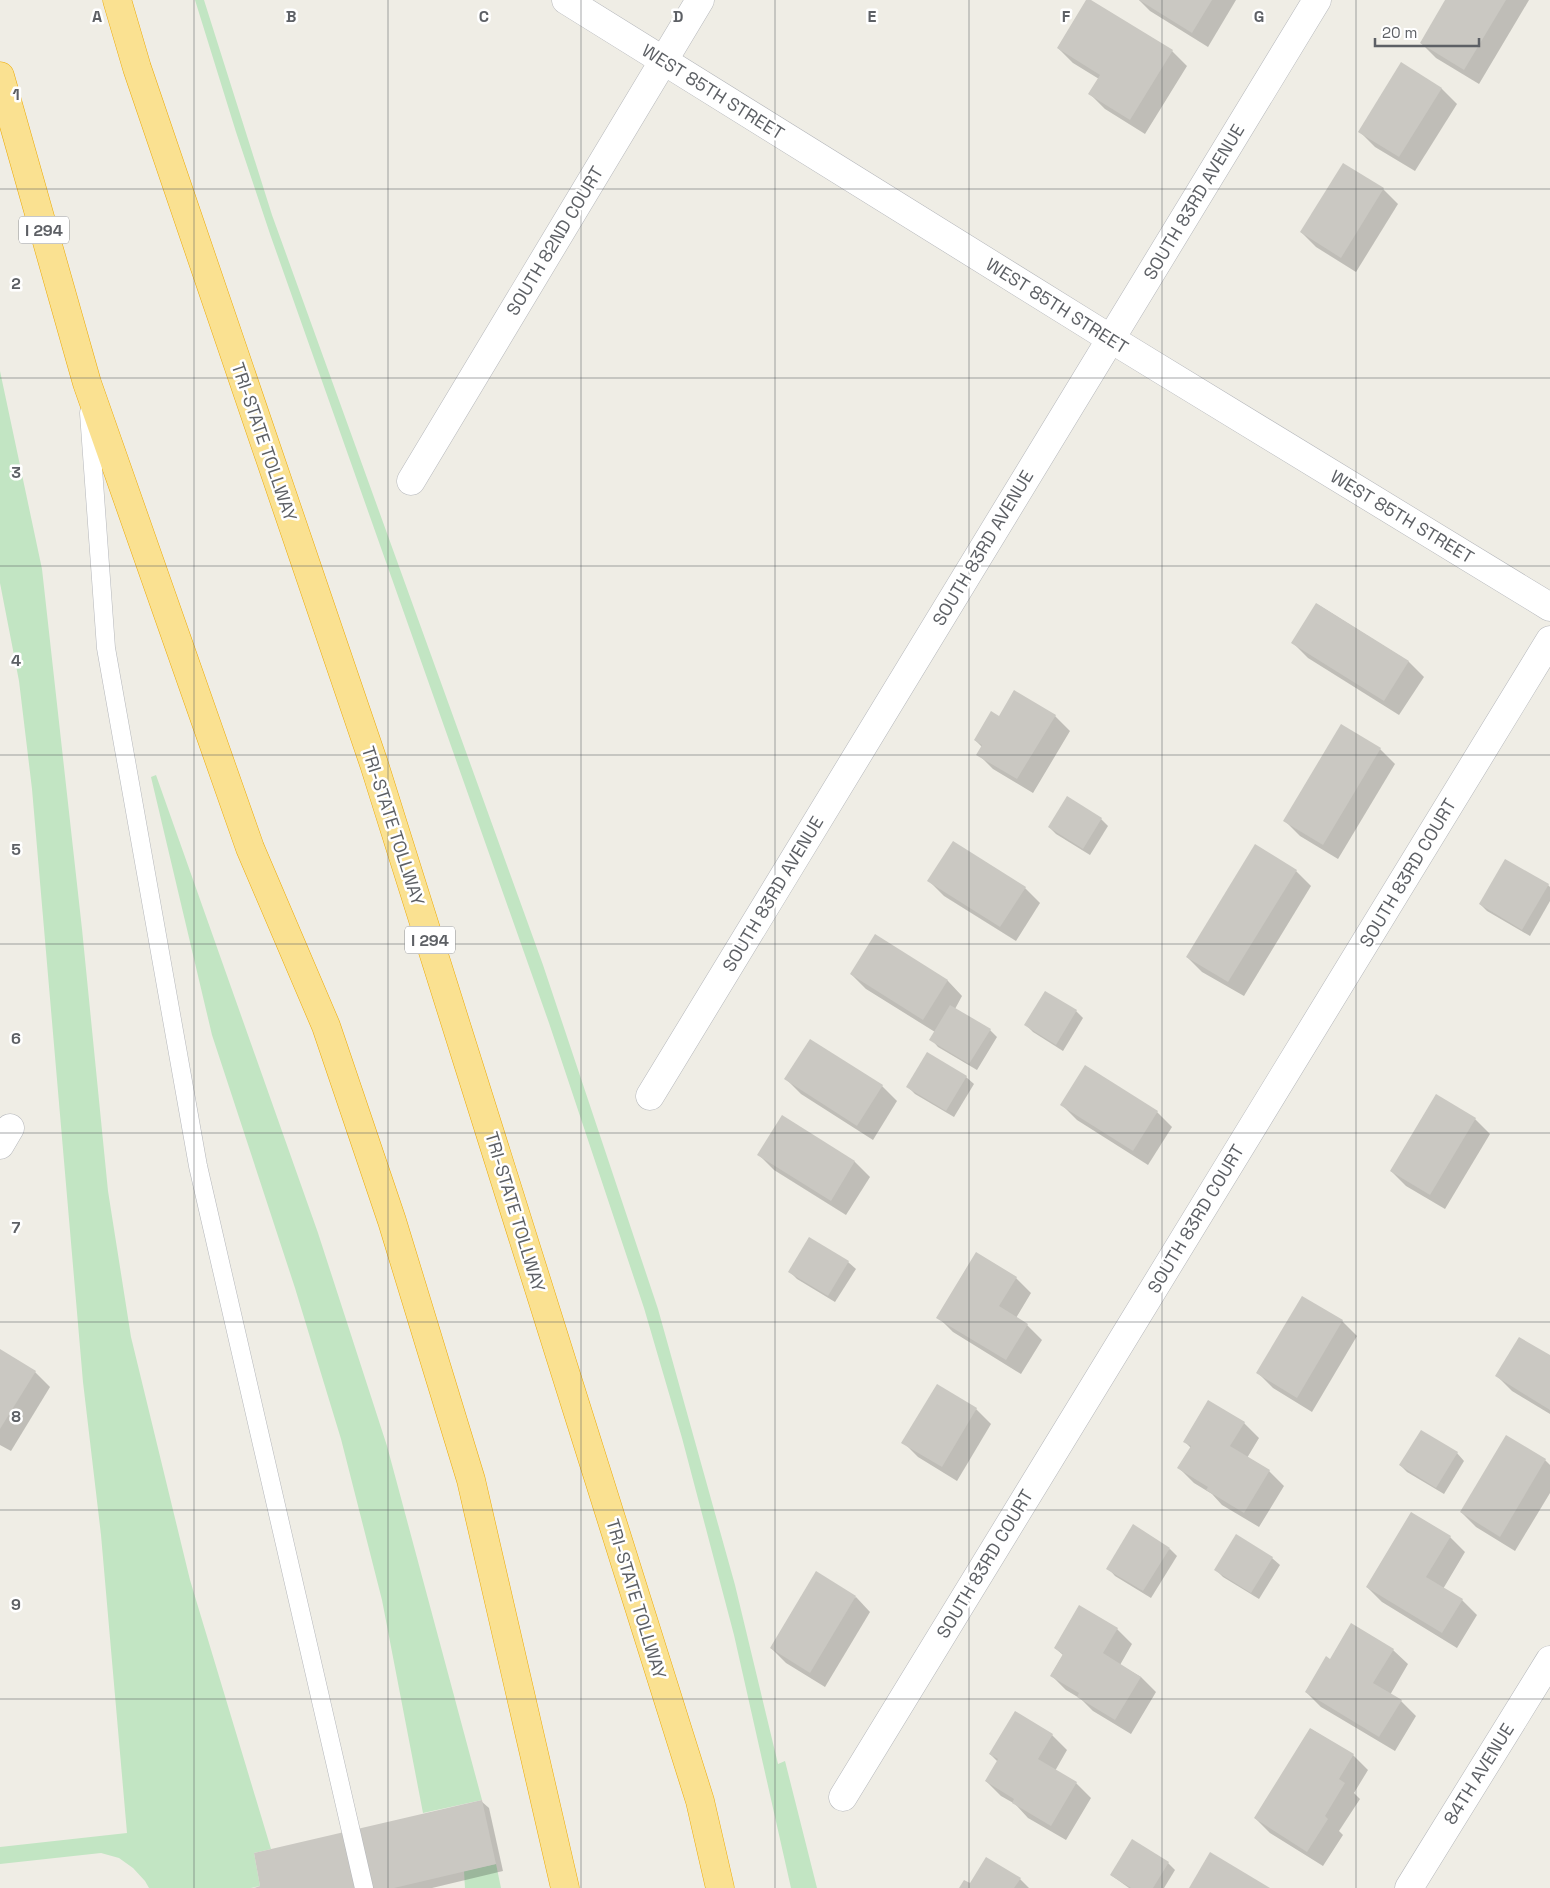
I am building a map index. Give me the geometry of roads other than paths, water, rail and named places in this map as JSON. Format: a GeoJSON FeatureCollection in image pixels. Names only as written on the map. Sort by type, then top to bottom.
{"type":"FeatureCollection","features":[{"type":"Feature","properties":{"kind":"highway","name":"TRI-STATE TOLLWAY"},"geometry":{"type":"LineString","coordinates":[[117,0],[137,68],[374,764],[700,1801],[720,1888]]}},
{"type":"Feature","properties":{"kind":"highway","name":"I 294"},"geometry":{"type":"LineString","coordinates":[[0,76],[87,383],[250,848],[326,1026],[392,1221],[471,1480],[565,1888]]}},
{"type":"Feature","properties":{"kind":"street","name":"WEST 85TH STREET"},"geometry":{"type":"LineString","coordinates":[[566,0],[1111,339],[1550,607]]}},
{"type":"Feature","properties":{"kind":"street","name":"SOUTH 82ND COURT"},"geometry":{"type":"LineString","coordinates":[[411,481],[700,0]]}},
{"type":"Feature","properties":{"kind":"street","name":"SOUTH 83RD AVENUE"},"geometry":{"type":"LineString","coordinates":[[650,1096],[1317,0]]}},
{"type":"Feature","properties":{"kind":"street","name":"SOUTH 83RD COURT"},"geometry":{"type":"LineString","coordinates":[[843,1797],[1550,640]]}},
{"type":"Feature","properties":{"kind":"street","name":"84TH AVENUE"},"geometry":{"type":"LineString","coordinates":[[1409,1888],[1550,1660]]}},
{"type":"Feature","properties":{"kind":"lane","name":"I 294"},"geometry":{"type":"LineString","coordinates":[[87,383],[106,648],[198,1166],[364,1888]]}}]}
